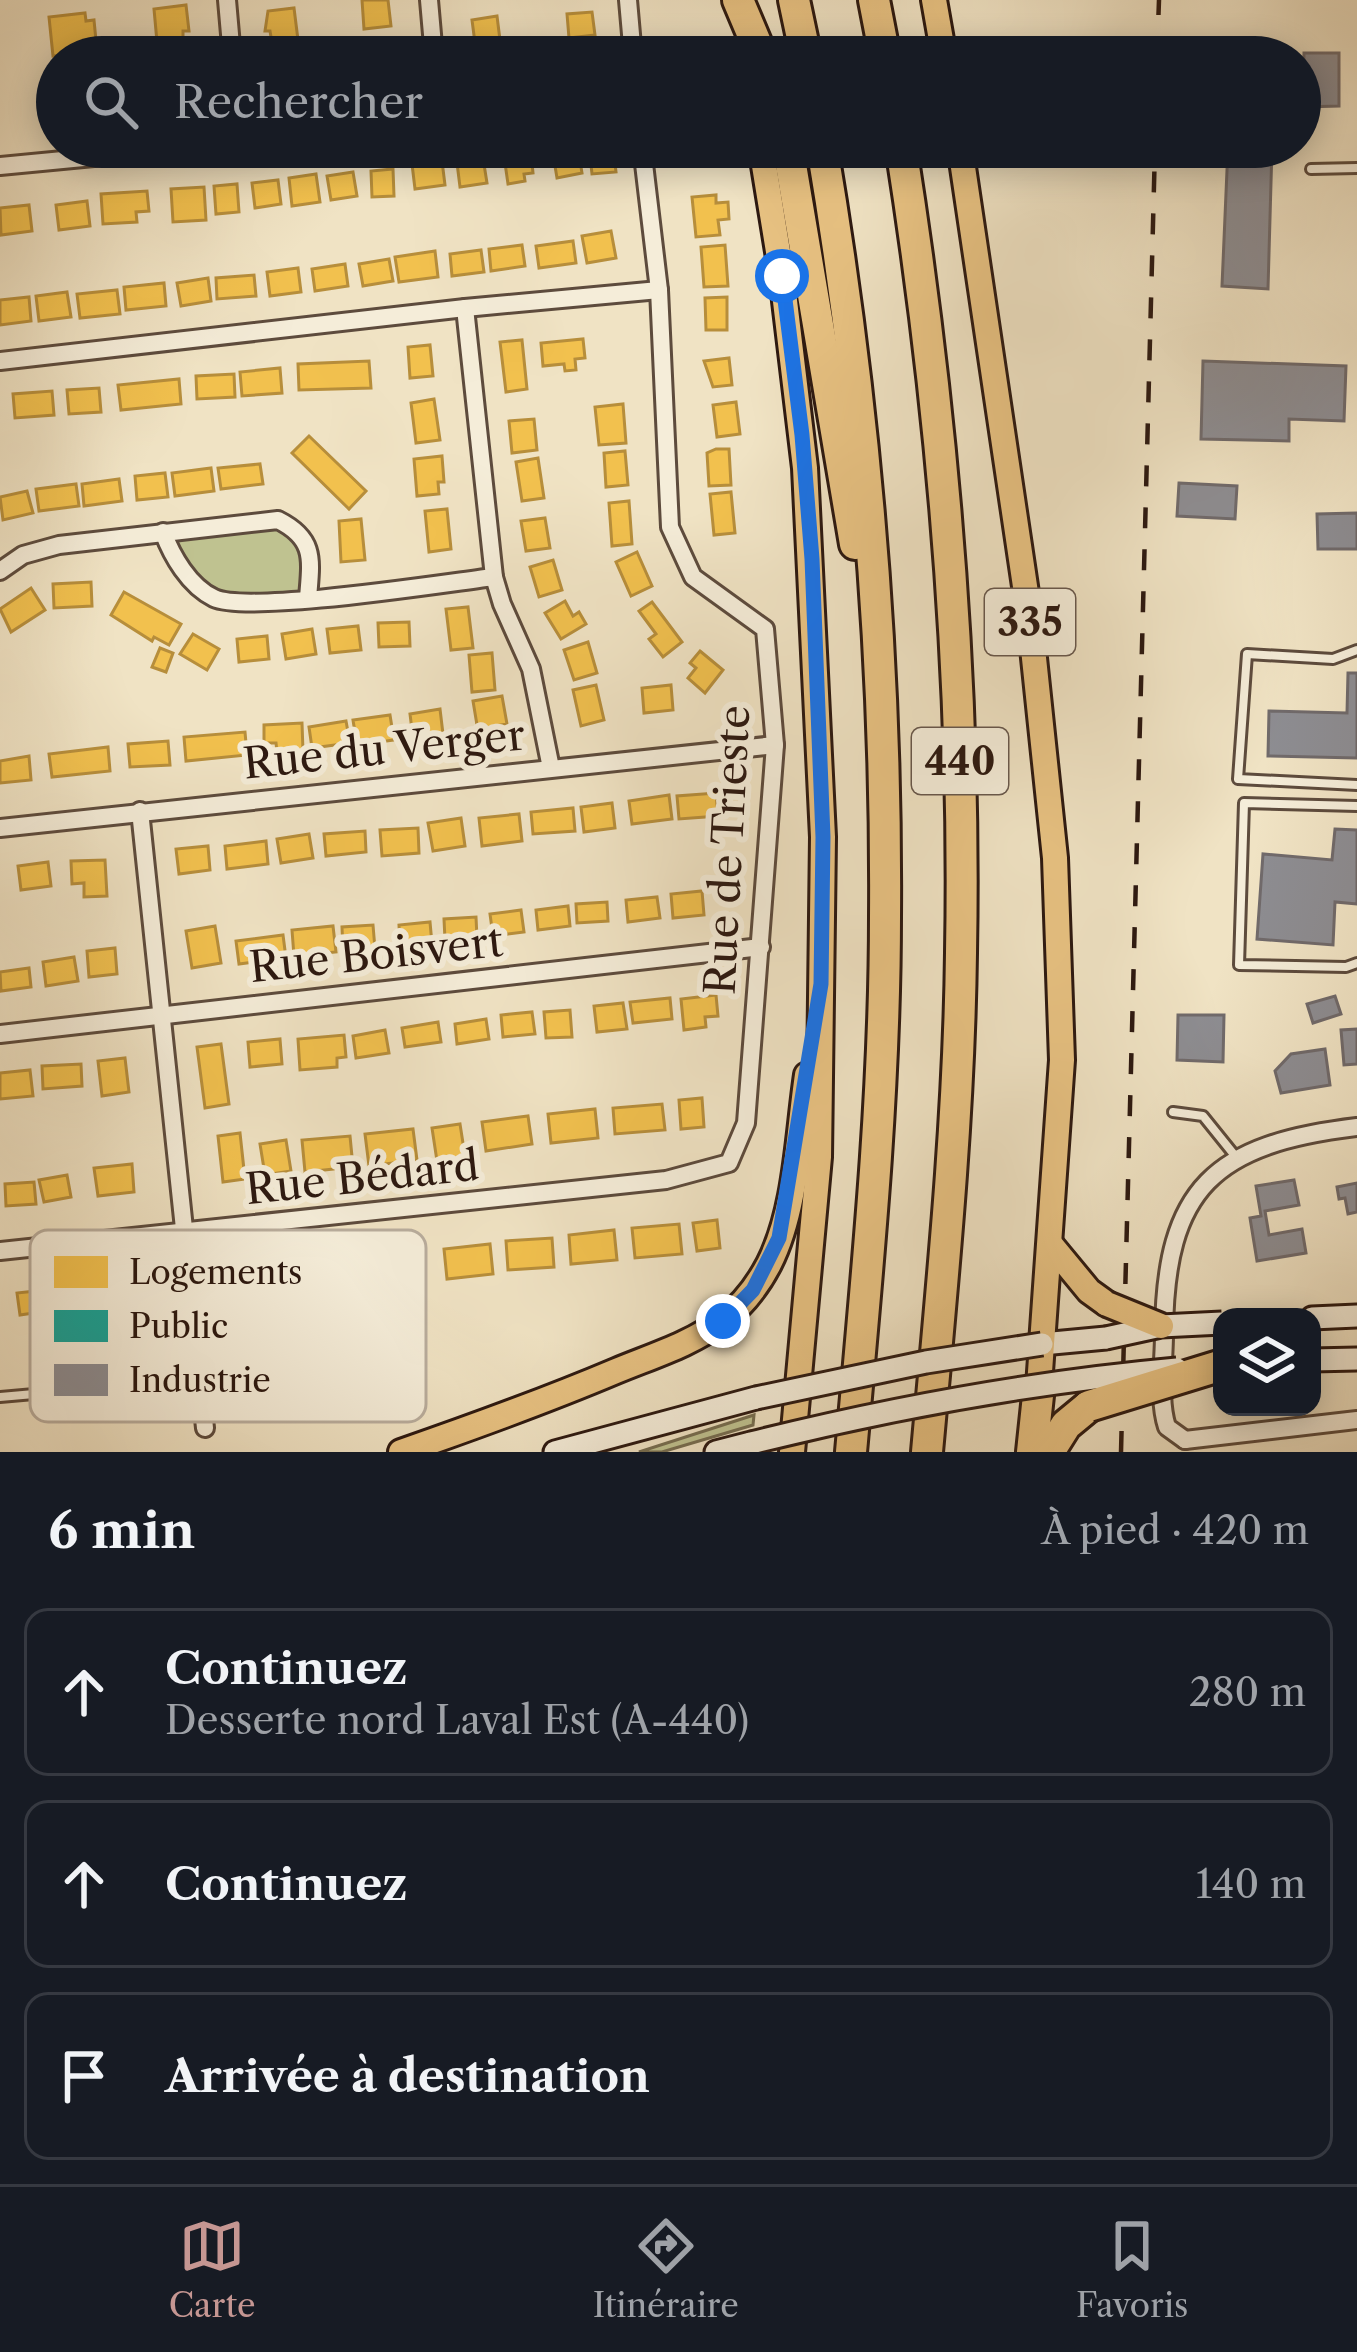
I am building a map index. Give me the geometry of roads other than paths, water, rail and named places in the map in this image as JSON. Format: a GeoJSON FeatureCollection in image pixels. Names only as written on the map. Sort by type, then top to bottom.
{"type":"FeatureCollection","features":[{"type":"Feature","properties":{"kind":"highway"},"geometry":{"type":"LineString","coordinates":[[735,0],[752,36]]}},
{"type":"Feature","properties":{"kind":"highway"},"geometry":{"type":"LineString","coordinates":[[794,0],[802,36]]}},
{"type":"Feature","properties":{"kind":"highway"},"geometry":{"type":"LineString","coordinates":[[874,0],[881,36]]}},
{"type":"Feature","properties":{"kind":"highway"},"geometry":{"type":"LineString","coordinates":[[792,168],[882,710]]}},
{"type":"Feature","properties":{"kind":"highway","name":"440"},"geometry":{"type":"LineString","coordinates":[[825,168],[861,423],[882,710],[886,920],[882,1058],[850,1452]]}},
{"type":"Feature","properties":{"kind":"highway","name":"440"},"geometry":{"type":"LineString","coordinates":[[904,168],[928,327],[944,485],[956,641],[961,809],[956,1114],[927,1452]]}},
{"type":"Feature","properties":{"kind":"highway"},"geometry":{"type":"LineString","coordinates":[[1042,1444],[1089,1406],[1213,1368]]}},
{"type":"Feature","properties":{"kind":"highway"},"geometry":{"type":"LineString","coordinates":[[1039,1386],[1042,1444]]}},
{"type":"Feature","properties":{"kind":"main road"},"geometry":{"type":"LineString","coordinates":[[735,0],[741,36]]}},
{"type":"Feature","properties":{"kind":"main road"},"geometry":{"type":"LineString","coordinates":[[934,0],[940,36]]}},
{"type":"Feature","properties":{"kind":"main road"},"geometry":{"type":"LineString","coordinates":[[764,168],[793,356],[808,498],[821,768],[819,1157],[792,1452]]}},
{"type":"Feature","properties":{"kind":"main road","name":"335"},"geometry":{"type":"LineString","coordinates":[[963,168],[1030,620],[1052,821],[1063,1060],[1051,1245]]}},
{"type":"Feature","properties":{"kind":"main road"},"geometry":{"type":"LineString","coordinates":[[401,1452],[529,1407],[682,1344],[744,1302],[769,1264],[779,1238],[821,984]]}},
{"type":"Feature","properties":{"kind":"main road"},"geometry":{"type":"LineString","coordinates":[[1051,1245],[1095,1296],[1160,1326]]}},
{"type":"Feature","properties":{"kind":"main road"},"geometry":{"type":"LineString","coordinates":[[1039,1386],[1051,1245]]}},
{"type":"Feature","properties":{"kind":"main road"},"geometry":{"type":"LineString","coordinates":[[1321,1318],[1357,1316]]}},
{"type":"Feature","properties":{"kind":"main road"},"geometry":{"type":"LineString","coordinates":[[555,1452],[877,1371],[1160,1326],[1213,1323]]}},
{"type":"Feature","properties":{"kind":"main road"},"geometry":{"type":"LineString","coordinates":[[1321,1360],[1357,1359]]}},
{"type":"Feature","properties":{"kind":"main road"},"geometry":{"type":"LineString","coordinates":[[716,1452],[913,1407],[1039,1386],[1213,1367]]}},
{"type":"Feature","properties":{"kind":"street"},"geometry":{"type":"LineString","coordinates":[[227,0],[230,36]]}},
{"type":"Feature","properties":{"kind":"street"},"geometry":{"type":"LineString","coordinates":[[429,0],[432,36]]}},
{"type":"Feature","properties":{"kind":"street"},"geometry":{"type":"LineString","coordinates":[[628,0],[631,36]]}},
{"type":"Feature","properties":{"kind":"street"},"geometry":{"type":"LineString","coordinates":[[0,166],[36,163]]}},
{"type":"Feature","properties":{"kind":"street","name":"Rue de Trieste"},"geometry":{"type":"LineString","coordinates":[[644,168],[659,290],[670,526],[693,577],[765,629],[776,745],[746,1123],[729,1163]]}},
{"type":"Feature","properties":{"kind":"street"},"geometry":{"type":"LineString","coordinates":[[0,361],[659,290]]}},
{"type":"Feature","properties":{"kind":"street"},"geometry":{"type":"LineString","coordinates":[[465,308],[494,577],[531,669],[551,768]]}},
{"type":"Feature","properties":{"kind":"street"},"geometry":{"type":"LineString","coordinates":[[0,571],[23,556],[59,545],[278,520],[298,530],[311,556],[308,598]]}},
{"type":"Feature","properties":{"kind":"street"},"geometry":{"type":"LineString","coordinates":[[163,532],[175,562],[214,598],[267,602],[494,577]]}},
{"type":"Feature","properties":{"kind":"street","name":"Rue du Verger"},"geometry":{"type":"LineString","coordinates":[[0,828],[776,745]]}},
{"type":"Feature","properties":{"kind":"street"},"geometry":{"type":"LineString","coordinates":[[140,811],[182,1230]]}},
{"type":"Feature","properties":{"kind":"street","name":"Rue Boisvert"},"geometry":{"type":"LineString","coordinates":[[0,1034],[761,947]]}},
{"type":"Feature","properties":{"kind":"street"},"geometry":{"type":"LineString","coordinates":[[1357,1127],[1283,1138],[1236,1159],[1192,1203],[1172,1243],[1167,1269],[1163,1410],[1167,1427],[1186,1446],[1357,1420]]}},
{"type":"Feature","properties":{"kind":"street","name":"Rue Bédard"},"geometry":{"type":"LineString","coordinates":[[218,1230],[666,1180],[729,1163]]}},
{"type":"Feature","properties":{"kind":"street","name":"Rue Bédard"},"geometry":{"type":"LineString","coordinates":[[0,1251],[30,1248]]}},
{"type":"Feature","properties":{"kind":"street"},"geometry":{"type":"LineString","coordinates":[[204,1422],[205,1428]]}},
{"type":"Feature","properties":{"kind":"lane"},"geometry":{"type":"LineString","coordinates":[[1311,169],[1357,168]]}},
{"type":"Feature","properties":{"kind":"lane"},"geometry":{"type":"LineString","coordinates":[[1357,650],[1333,659],[1247,654],[1238,779],[1357,785]]}},
{"type":"Feature","properties":{"kind":"lane"},"geometry":{"type":"LineString","coordinates":[[1357,806],[1244,803],[1239,965],[1346,967],[1357,963]]}},
{"type":"Feature","properties":{"kind":"lane"},"geometry":{"type":"LineString","coordinates":[[1173,1112],[1203,1116],[1236,1159]]}},
{"type":"Feature","properties":{"kind":"lane"},"geometry":{"type":"LineString","coordinates":[[0,1396],[30,1394]]}},
{"type":"Feature","properties":{"kind":"railway"},"geometry":{"type":"LineString","coordinates":[[1158,36],[1159,0]]}},
{"type":"Feature","properties":{"kind":"railway"},"geometry":{"type":"LineString","coordinates":[[1121,1452],[1154,168]]}}]}
